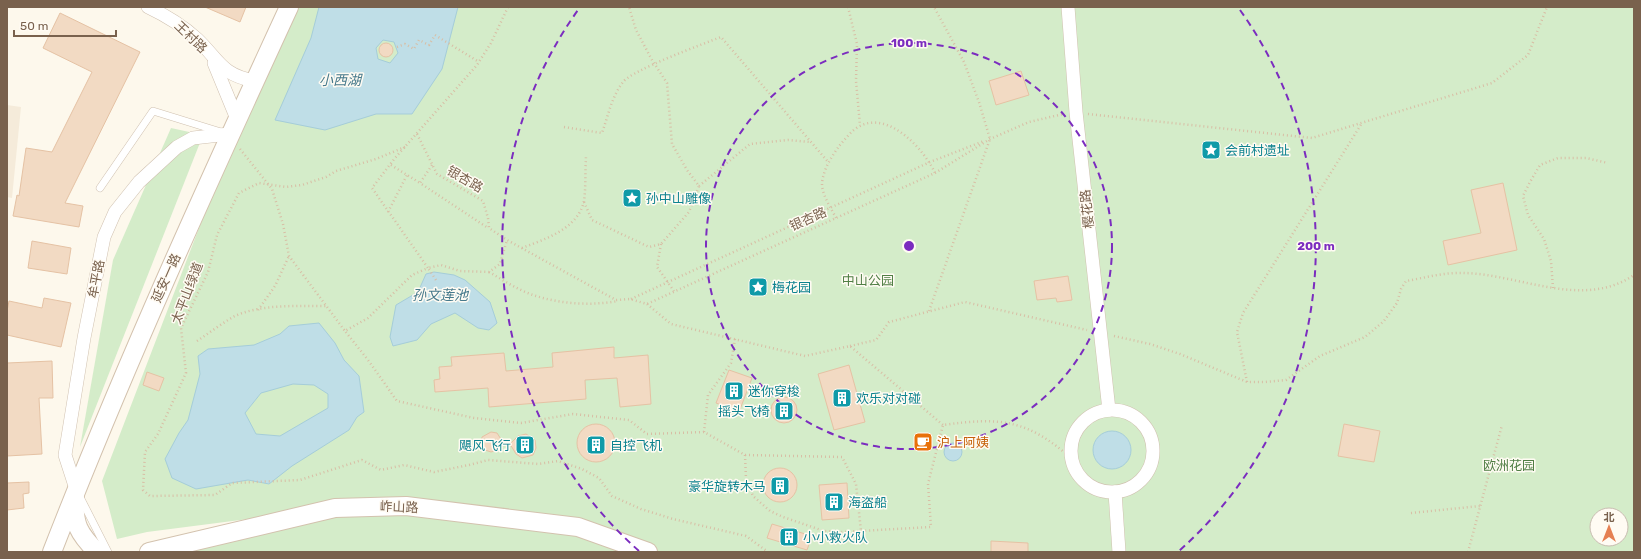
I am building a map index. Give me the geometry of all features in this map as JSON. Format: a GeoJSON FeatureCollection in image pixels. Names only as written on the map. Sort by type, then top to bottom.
{"type":"FeatureCollection","features":[{"type":"Feature","properties":{"kind":"main road","name":"延安一路"},"geometry":{"type":"LineString","coordinates":[[52,552],[76,489],[140,336],[233,126],[289,7]]}},
{"type":"Feature","properties":{"kind":"main road"},"geometry":{"type":"LineString","coordinates":[[76,489],[74,515],[81,536],[97,552]]}},
{"type":"Feature","properties":{"kind":"main road","name":"岞山路"},"geometry":{"type":"LineString","coordinates":[[149,552],[335,508],[406,506],[578,527],[648,552]]}},
{"type":"Feature","properties":{"kind":"street","name":"王村路"},"geometry":{"type":"LineString","coordinates":[[148,7],[168,16],[182,26],[198,41],[212,58],[234,76],[255,81]]}},
{"type":"Feature","properties":{"kind":"street","name":"樱花路"},"geometry":{"type":"LineString","coordinates":[[1068,7],[1076,112],[1109,410]]}},
{"type":"Feature","properties":{"kind":"street","name":"王村路"},"geometry":{"type":"LineString","coordinates":[[212,58],[233,126]]}},
{"type":"Feature","properties":{"kind":"street","name":"牟平路"},"geometry":{"type":"LineString","coordinates":[[76,489],[66,455],[84,338],[104,237],[115,212],[139,182],[177,147],[193,138],[233,126]]}},
{"type":"Feature","properties":{"kind":"street"},"geometry":{"type":"LineString","coordinates":[[1109,410],[1122,411],[1134,416],[1143,424],[1150,435],[1153,448],[1152,461],[1147,473],[1138,482],[1127,489],[1114,492],[1100,490],[1088,484],[1078,474],[1072,459],[1071,447],[1075,433],[1083,421],[1095,414],[1109,410]]}},
{"type":"Feature","properties":{"kind":"street"},"geometry":{"type":"LineString","coordinates":[[1114,492],[1119,552]]}},
{"type":"Feature","properties":{"kind":"lane"},"geometry":{"type":"LineString","coordinates":[[100,188],[153,112],[233,126]]}},
{"type":"Feature","properties":{"kind":"lane"},"geometry":{"type":"LineString","coordinates":[[76,489],[108,552]]}},
{"type":"Feature","properties":{"kind":"path"},"geometry":{"type":"LineString","coordinates":[[436,280],[372,188],[479,62],[492,43],[508,7]]}},
{"type":"Feature","properties":{"kind":"path"},"geometry":{"type":"LineString","coordinates":[[629,7],[636,30],[666,84],[672,144],[687,170],[699,186]]}},
{"type":"Feature","properties":{"kind":"path"},"geometry":{"type":"LineString","coordinates":[[848,7],[857,44],[856,81],[860,126]]}},
{"type":"Feature","properties":{"kind":"path"},"geometry":{"type":"LineString","coordinates":[[929,311],[990,139],[979,102],[964,62],[934,7]]}},
{"type":"Feature","properties":{"kind":"path","name":"银杏路"},"geometry":{"type":"LineString","coordinates":[[630,299],[930,162],[1029,122],[1076,112],[1312,138],[1492,83],[1528,55],[1547,7]]}},
{"type":"Feature","properties":{"kind":"path"},"geometry":{"type":"LineString","coordinates":[[396,47],[405,44],[414,49],[419,40],[429,45],[435,35],[479,62]]}},
{"type":"Feature","properties":{"kind":"path"},"geometry":{"type":"LineString","coordinates":[[564,127],[602,133],[611,104],[624,81],[654,64],[721,37],[829,163]]}},
{"type":"Feature","properties":{"kind":"path"},"geometry":{"type":"LineString","coordinates":[[836,218],[822,184],[830,159],[849,134],[860,126],[880,122],[907,136],[930,162],[935,173]]}},
{"type":"Feature","properties":{"kind":"path"},"geometry":{"type":"LineString","coordinates":[[1246,382],[1237,332],[1243,313],[1362,123]]}},
{"type":"Feature","properties":{"kind":"path"},"geometry":{"type":"LineString","coordinates":[[233,126],[272,189],[283,224],[290,256],[397,401],[474,418],[521,423],[573,414],[629,420],[647,434],[704,432],[745,455],[842,457],[856,484],[861,531]]}},
{"type":"Feature","properties":{"kind":"path","name":"银杏路"},"geometry":{"type":"LineString","coordinates":[[417,134],[437,174],[483,201],[488,218],[488,228]]}},
{"type":"Feature","properties":{"kind":"path","name":"银杏路"},"geometry":{"type":"LineString","coordinates":[[647,304],[935,173],[990,139]]}},
{"type":"Feature","properties":{"kind":"path"},"geometry":{"type":"LineString","coordinates":[[674,291],[657,267],[661,244],[689,212],[699,186],[750,144],[788,140],[810,142]]}},
{"type":"Feature","properties":{"kind":"path"},"geometry":{"type":"LineString","coordinates":[[268,184],[286,187],[302,185],[326,177],[336,171],[376,159],[407,146]]}},
{"type":"Feature","properties":{"kind":"path"},"geometry":{"type":"LineString","coordinates":[[521,248],[551,237],[577,218],[584,202],[586,157]]}},
{"type":"Feature","properties":{"kind":"path"},"geometry":{"type":"LineString","coordinates":[[1553,288],[1551,261],[1544,239],[1528,215],[1524,196],[1530,182],[1540,165],[1558,158],[1586,158],[1608,163]]}},
{"type":"Feature","properties":{"kind":"path"},"geometry":{"type":"LineString","coordinates":[[420,184],[432,164]]}},
{"type":"Feature","properties":{"kind":"path"},"geometry":{"type":"LineString","coordinates":[[391,165],[507,240],[616,300],[630,299],[647,304],[672,324],[805,356],[876,340],[889,322],[965,302],[1157,347],[1246,382],[1286,380],[1320,356],[1365,337],[1384,321],[1397,303],[1401,289],[1406,281],[1462,273],[1580,291],[1604,288],[1625,281],[1634,275]]}},
{"type":"Feature","properties":{"kind":"path"},"geometry":{"type":"LineString","coordinates":[[388,212],[407,175]]}},
{"type":"Feature","properties":{"kind":"path","name":"太平山绿道"},"geometry":{"type":"LineString","coordinates":[[268,184],[258,183],[239,192],[217,235],[208,272],[181,328],[186,373],[158,434],[145,452],[143,490],[150,496],[215,495],[232,483],[300,480],[362,460],[382,470],[404,465],[434,472],[488,460],[538,464],[558,461],[582,469],[598,478],[612,496],[630,504],[673,519],[746,536],[768,552]]}},
{"type":"Feature","properties":{"kind":"path"},"geometry":{"type":"LineString","coordinates":[[584,202],[592,220],[649,247],[661,244]]}},
{"type":"Feature","properties":{"kind":"path"},"geometry":{"type":"LineString","coordinates":[[489,272],[500,264],[507,240]]}},
{"type":"Feature","properties":{"kind":"path"},"geometry":{"type":"LineString","coordinates":[[258,310],[275,286],[290,256]]}},
{"type":"Feature","properties":{"kind":"path"},"geometry":{"type":"LineString","coordinates":[[345,331],[368,318],[412,275],[428,268],[440,265],[460,271],[489,272],[532,295],[553,300],[597,305],[630,299]]}},
{"type":"Feature","properties":{"kind":"path"},"geometry":{"type":"LineString","coordinates":[[196,341],[234,316],[258,310],[288,306],[326,306]]}},
{"type":"Feature","properties":{"kind":"path"},"geometry":{"type":"LineString","coordinates":[[704,432],[708,395],[730,362],[736,339]]}},
{"type":"Feature","properties":{"kind":"path"},"geometry":{"type":"LineString","coordinates":[[850,346],[943,425],[976,420],[1007,423],[1027,428],[1060,448],[1072,459]]}},
{"type":"Feature","properties":{"kind":"path"},"geometry":{"type":"LineString","coordinates":[[745,455],[746,479],[753,496],[770,511],[824,531],[861,531],[931,527],[928,484],[943,425]]}},
{"type":"Feature","properties":{"kind":"path"},"geometry":{"type":"LineString","coordinates":[[1468,552],[1502,425]]}},
{"type":"Feature","properties":{"kind":"path"},"geometry":{"type":"LineString","coordinates":[[1412,513],[1480,506]]}},
{"type":"Feature","properties":{"kind":"shaded area"},"geometry":{"type":"Polygon","coordinates":[[[7,105],[21,107],[12,198],[7,197],[7,105]]]}},
{"type":"Feature","properties":{"kind":"green space","name":"中山公园"},"geometry":{"type":"Polygon","coordinates":[[[279,7],[1634,7],[1634,552],[649,552],[578,527],[335,508],[147,532],[117,539],[102,481],[240,121],[279,7]]]}},
{"type":"Feature","properties":{"kind":"green space"},"geometry":{"type":"Polygon","coordinates":[[[171,128],[203,135],[80,447],[113,260],[171,128]]]}},
{"type":"Feature","properties":{"kind":"green space"},"geometry":{"type":"Polygon","coordinates":[[[412,512],[577,533],[631,552],[173,552],[337,514],[412,512]]]}},
{"type":"Feature","properties":{"kind":"water","name":"小西湖"},"geometry":{"type":"Polygon","coordinates":[[[319,7],[458,7],[442,69],[412,114],[376,114],[325,130],[275,120],[311,38],[319,7]],[[383,40],[376,48],[378,59],[390,63],[398,53],[394,42],[383,40]]]}},
{"type":"Feature","properties":{"kind":"water","name":"孙文莲池"},"geometry":{"type":"Polygon","coordinates":[[[434,272],[454,275],[465,280],[490,302],[497,323],[489,330],[478,328],[455,313],[431,324],[417,340],[393,346],[390,337],[396,305],[418,292],[426,274],[434,272]]]}},
{"type":"Feature","properties":{"kind":"water"},"geometry":{"type":"Polygon","coordinates":[[[319,323],[335,343],[344,360],[359,376],[364,412],[357,417],[349,430],[292,466],[269,484],[248,480],[196,489],[172,478],[165,459],[188,420],[200,374],[198,356],[208,349],[254,345],[280,334],[289,326],[319,323]],[[293,384],[261,393],[245,413],[256,434],[280,436],[328,408],[328,394],[314,385],[293,384]]]}},
{"type":"Feature","properties":{"kind":"water"},"geometry":{"type":"Polygon","coordinates":[[[1112,431],[1122,434],[1128,440],[1131,450],[1128,460],[1122,466],[1112,469],[1102,466],[1096,460],[1093,450],[1096,440],[1102,434],[1112,431]]]}},
{"type":"Feature","properties":{"kind":"water"},"geometry":{"type":"Polygon","coordinates":[[[953,443],[959,446],[962,452],[959,458],[953,461],[947,458],[944,452],[947,446],[953,443]]]}},
{"type":"Feature","properties":{"kind":"building"},"geometry":{"type":"Polygon","coordinates":[[[205,7],[246,7],[240,22],[205,7]]]}},
{"type":"Feature","properties":{"kind":"building"},"geometry":{"type":"Polygon","coordinates":[[[60,13],[140,52],[65,203],[83,206],[79,227],[13,216],[17,195],[19,196],[26,148],[52,152],[92,72],[43,48],[60,13]]]}},
{"type":"Feature","properties":{"kind":"building"},"geometry":{"type":"Polygon","coordinates":[[[386,43],[391,45],[393,50],[391,55],[386,57],[381,55],[379,50],[381,45],[386,43]]]}},
{"type":"Feature","properties":{"kind":"building"},"geometry":{"type":"Polygon","coordinates":[[[1021,71],[1029,95],[996,105],[989,81],[1021,71]]]}},
{"type":"Feature","properties":{"kind":"building"},"geometry":{"type":"Polygon","coordinates":[[[1503,183],[1517,250],[1448,265],[1443,241],[1481,233],[1471,190],[1503,183]]]}},
{"type":"Feature","properties":{"kind":"building"},"geometry":{"type":"Polygon","coordinates":[[[32,241],[71,248],[67,274],[28,268],[32,241]]]}},
{"type":"Feature","properties":{"kind":"building"},"geometry":{"type":"Polygon","coordinates":[[[1068,276],[1072,300],[1057,302],[1056,298],[1037,300],[1034,281],[1068,276]]]}},
{"type":"Feature","properties":{"kind":"building"},"geometry":{"type":"Polygon","coordinates":[[[44,298],[71,303],[61,347],[7,335],[7,311],[9,301],[42,308],[44,298]]]}},
{"type":"Feature","properties":{"kind":"building"},"geometry":{"type":"Polygon","coordinates":[[[614,347],[614,358],[648,355],[651,404],[620,407],[617,378],[585,380],[586,399],[489,407],[488,388],[435,392],[434,380],[440,379],[439,367],[452,366],[451,357],[504,353],[506,371],[553,367],[552,353],[614,347]]]}},
{"type":"Feature","properties":{"kind":"building"},"geometry":{"type":"Polygon","coordinates":[[[52,361],[53,398],[39,398],[42,454],[7,456],[7,363],[52,361]]]}},
{"type":"Feature","properties":{"kind":"building","name":"欢乐对对碰"},"geometry":{"type":"Polygon","coordinates":[[[849,365],[865,422],[834,430],[818,374],[849,365]]]}},
{"type":"Feature","properties":{"kind":"building","name":"迷你穿梭"},"geometry":{"type":"Polygon","coordinates":[[[729,370],[752,378],[739,412],[716,403],[729,370]]]}},
{"type":"Feature","properties":{"kind":"building"},"geometry":{"type":"Polygon","coordinates":[[[147,372],[164,378],[159,391],[143,385],[147,372]]]}},
{"type":"Feature","properties":{"kind":"building","name":"摇头飞椅"},"geometry":{"type":"Polygon","coordinates":[[[784,397],[793,401],[797,410],[793,419],[784,423],[775,419],[771,410],[775,401],[784,397]]]}},
{"type":"Feature","properties":{"kind":"building","name":"自控飞机"},"geometry":{"type":"Polygon","coordinates":[[[596,424],[609,430],[615,443],[609,456],[596,462],[583,456],[577,443],[583,430],[596,424]]]}},
{"type":"Feature","properties":{"kind":"building"},"geometry":{"type":"Polygon","coordinates":[[[1344,424],[1380,431],[1374,462],[1338,456],[1344,424]]]}},
{"type":"Feature","properties":{"kind":"building"},"geometry":{"type":"Polygon","coordinates":[[[491,432],[497,433],[504,444],[498,450],[491,452],[485,450],[481,444],[482,437],[491,432]]]}},
{"type":"Feature","properties":{"kind":"building","name":"飓风飞行"},"geometry":{"type":"Polygon","coordinates":[[[526,434],[535,440],[536,448],[533,455],[522,458],[516,454],[510,444],[518,436],[526,434]]]}},
{"type":"Feature","properties":{"kind":"building","name":"豪华旋转木马"},"geometry":{"type":"Polygon","coordinates":[[[777,468],[783,468],[787,469],[794,475],[797,485],[796,492],[790,499],[783,502],[777,502],[773,501],[766,495],[763,488],[763,482],[764,478],[770,471],[777,468]]]}},
{"type":"Feature","properties":{"kind":"building"},"geometry":{"type":"Polygon","coordinates":[[[29,482],[29,493],[23,494],[24,508],[7,510],[7,483],[29,482]]]}},
{"type":"Feature","properties":{"kind":"building","name":"海盗船"},"geometry":{"type":"Polygon","coordinates":[[[847,483],[849,518],[822,520],[819,485],[847,483]]]}},
{"type":"Feature","properties":{"kind":"building","name":"小小救火队"},"geometry":{"type":"Polygon","coordinates":[[[772,524],[812,536],[807,550],[767,538],[772,524]]]}},
{"type":"Feature","properties":{"kind":"building"},"geometry":{"type":"Polygon","coordinates":[[[991,541],[1028,543],[1028,552],[991,552],[991,541]]]}},
{"type":"Feature","properties":{"kind":"place","name":"会前村遗址"},"geometry":{"type":"Point","coordinates":[1211,150]}},
{"type":"Feature","properties":{"kind":"place","name":"孙中山雕像"},"geometry":{"type":"Point","coordinates":[632,198]}},
{"type":"Feature","properties":{"kind":"place","name":"梅花园"},"geometry":{"type":"Point","coordinates":[758,287]}},
{"type":"Feature","properties":{"kind":"place","name":"迷你穿梭"},"geometry":{"type":"Point","coordinates":[734,391]}},
{"type":"Feature","properties":{"kind":"place","name":"欢乐对对碰"},"geometry":{"type":"Point","coordinates":[842,398]}},
{"type":"Feature","properties":{"kind":"place","name":"摇头飞椅"},"geometry":{"type":"Point","coordinates":[784,411]}},
{"type":"Feature","properties":{"kind":"place","name":"沪上阿姨"},"geometry":{"type":"Point","coordinates":[923,442]}},
{"type":"Feature","properties":{"kind":"place","name":"飓风飞行"},"geometry":{"type":"Point","coordinates":[525,445]}},
{"type":"Feature","properties":{"kind":"place","name":"自控飞机"},"geometry":{"type":"Point","coordinates":[596,445]}},
{"type":"Feature","properties":{"kind":"place","name":"豪华旋转木马"},"geometry":{"type":"Point","coordinates":[780,486]}},
{"type":"Feature","properties":{"kind":"place","name":"海盗船"},"geometry":{"type":"Point","coordinates":[834,502]}},
{"type":"Feature","properties":{"kind":"place","name":"小小救火队"},"geometry":{"type":"Point","coordinates":[789,537]}},
{"type":"Feature","properties":{"kind":"park label","name":"欧洲花园"},"geometry":{"type":"Point","coordinates":[1509,465]}}]}
